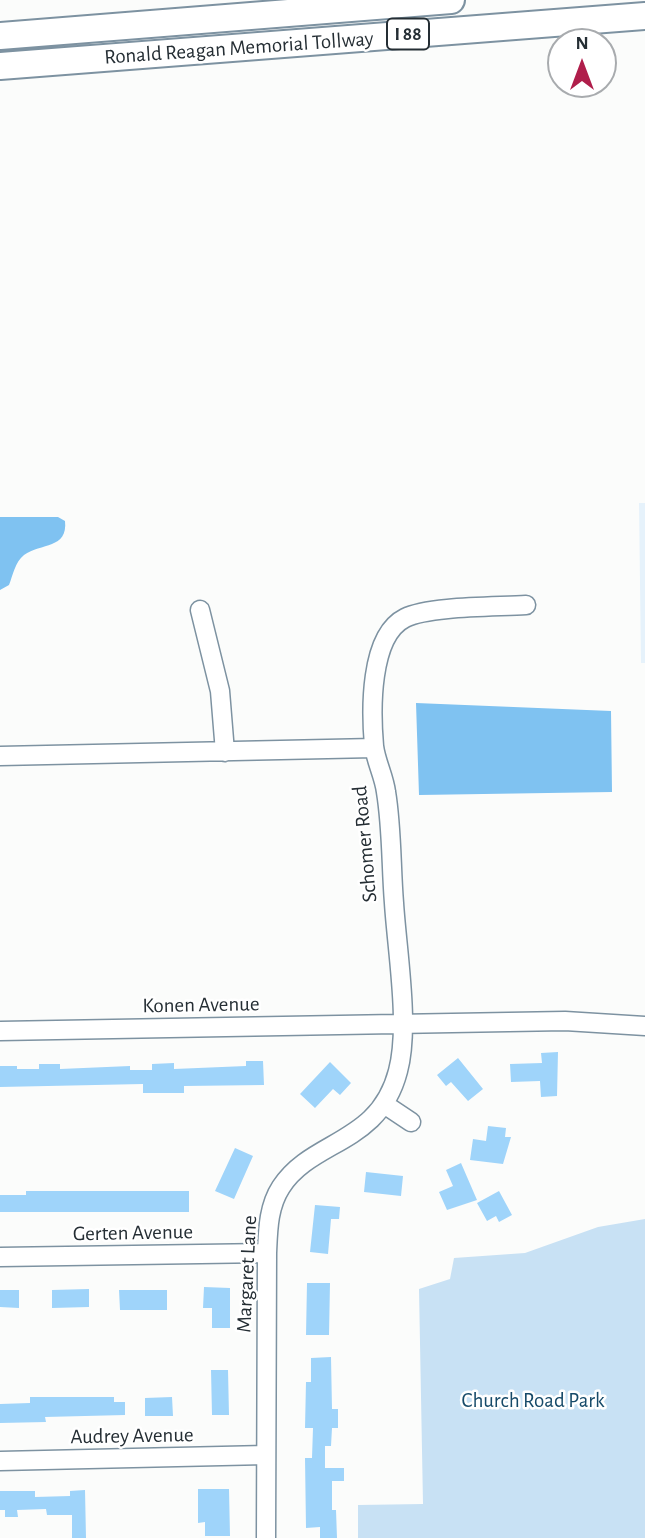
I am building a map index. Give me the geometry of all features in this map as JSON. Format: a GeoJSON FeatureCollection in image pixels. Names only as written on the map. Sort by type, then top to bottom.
{"type":"FeatureCollection","features":[{"type":"Feature","properties":{"kind":"highway","name":"Ronald Reagan Memorial Tollway"},"geometry":{"type":"LineString","coordinates":[[0,36],[450,0]]}},
{"type":"Feature","properties":{"kind":"highway","name":"Ronald Reagan Memorial Tollway"},"geometry":{"type":"LineString","coordinates":[[0,66],[645,16]]}},
{"type":"Feature","properties":{"kind":"street"},"geometry":{"type":"LineString","coordinates":[[134,26],[137,55]]}},
{"type":"Feature","properties":{"kind":"street","name":"Schomer Road"},"geometry":{"type":"LineString","coordinates":[[402,1025],[386,792],[374,748],[373,698],[377,661],[387,638],[404,618],[432,612],[526,605]]}},
{"type":"Feature","properties":{"kind":"street"},"geometry":{"type":"LineString","coordinates":[[200,610],[220,691],[225,752]]}},
{"type":"Feature","properties":{"kind":"street"},"geometry":{"type":"LineString","coordinates":[[0,756],[374,748]]}},
{"type":"Feature","properties":{"kind":"street"},"geometry":{"type":"LineString","coordinates":[[402,1025],[565,1021],[645,1026]]}},
{"type":"Feature","properties":{"kind":"street","name":"Konen Avenue"},"geometry":{"type":"LineString","coordinates":[[0,1031],[402,1025]]}},
{"type":"Feature","properties":{"kind":"street","name":"Margaret Lane"},"geometry":{"type":"LineString","coordinates":[[266,1538],[268,1222],[282,1186],[306,1164],[353,1135],[384,1104],[398,1071],[402,1025]]}},
{"type":"Feature","properties":{"kind":"street"},"geometry":{"type":"LineString","coordinates":[[384,1104],[411,1122]]}},
{"type":"Feature","properties":{"kind":"street","name":"Gerten Avenue"},"geometry":{"type":"LineString","coordinates":[[0,1257],[267,1253]]}},
{"type":"Feature","properties":{"kind":"street","name":"Audrey Avenue"},"geometry":{"type":"LineString","coordinates":[[0,1461],[266,1455]]}},
{"type":"Feature","properties":{"kind":"shaded area"},"geometry":{"type":"Polygon","coordinates":[[[639,503],[645,503],[645,663],[641,663],[639,503]]]}},
{"type":"Feature","properties":{"kind":"green space","name":"Church Road Park"},"geometry":{"type":"Polygon","coordinates":[[[645,1219],[645,1538],[358,1538],[358,1505],[423,1504],[419,1289],[450,1279],[454,1258],[525,1253],[598,1227],[645,1219]]]}},
{"type":"Feature","properties":{"kind":"water"},"geometry":{"type":"Polygon","coordinates":[[[0,517],[58,517],[65,521],[65,530],[58,541],[24,555],[16,565],[9,585],[0,590],[0,517]]]}},
{"type":"Feature","properties":{"kind":"water"},"geometry":{"type":"Polygon","coordinates":[[[416,703],[611,711],[612,792],[419,795],[416,703]]]}},
{"type":"Feature","properties":{"kind":"building"},"geometry":{"type":"Polygon","coordinates":[[[558,1052],[557,1096],[541,1097],[540,1081],[511,1082],[510,1064],[542,1063],[541,1053],[558,1052]]]}},
{"type":"Feature","properties":{"kind":"building"},"geometry":{"type":"Polygon","coordinates":[[[458,1058],[483,1089],[468,1101],[451,1082],[446,1086],[437,1075],[458,1058]]]}},
{"type":"Feature","properties":{"kind":"building"},"geometry":{"type":"Polygon","coordinates":[[[246,1061],[263,1061],[264,1085],[184,1086],[184,1093],[143,1093],[143,1084],[0,1087],[0,1066],[39,1069],[39,1064],[60,1064],[60,1069],[130,1066],[130,1070],[152,1070],[152,1064],[174,1063],[174,1069],[246,1066],[246,1061]]]}},
{"type":"Feature","properties":{"kind":"building"},"geometry":{"type":"Polygon","coordinates":[[[330,1062],[351,1083],[340,1095],[333,1089],[315,1108],[300,1094],[330,1062]]]}},
{"type":"Feature","properties":{"kind":"building"},"geometry":{"type":"Polygon","coordinates":[[[488,1126],[506,1128],[505,1137],[511,1137],[503,1164],[470,1160],[473,1139],[486,1141],[488,1126]]]}},
{"type":"Feature","properties":{"kind":"building"},"geometry":{"type":"Polygon","coordinates":[[[235,1148],[253,1156],[234,1199],[215,1191],[235,1148]]]}},
{"type":"Feature","properties":{"kind":"building"},"geometry":{"type":"Polygon","coordinates":[[[461,1163],[477,1200],[447,1210],[439,1192],[453,1186],[446,1170],[461,1163]]]}},
{"type":"Feature","properties":{"kind":"building"},"geometry":{"type":"Polygon","coordinates":[[[366,1172],[403,1176],[401,1196],[364,1192],[366,1172]]]}},
{"type":"Feature","properties":{"kind":"building"},"geometry":{"type":"Polygon","coordinates":[[[26,1191],[189,1191],[189,1212],[0,1212],[0,1195],[26,1195],[26,1191]]]}},
{"type":"Feature","properties":{"kind":"building"},"geometry":{"type":"Polygon","coordinates":[[[499,1191],[512,1215],[499,1222],[496,1216],[487,1221],[477,1203],[499,1191]]]}},
{"type":"Feature","properties":{"kind":"building"},"geometry":{"type":"Polygon","coordinates":[[[315,1205],[340,1207],[339,1219],[331,1219],[328,1254],[310,1252],[315,1205]]]}},
{"type":"Feature","properties":{"kind":"building"},"geometry":{"type":"Polygon","coordinates":[[[307,1283],[330,1283],[329,1335],[306,1335],[307,1283]]]}},
{"type":"Feature","properties":{"kind":"building"},"geometry":{"type":"Polygon","coordinates":[[[204,1287],[230,1288],[230,1328],[212,1328],[212,1308],[203,1308],[204,1287]]]}},
{"type":"Feature","properties":{"kind":"building"},"geometry":{"type":"Polygon","coordinates":[[[89,1289],[89,1307],[52,1308],[52,1290],[89,1289]]]}},
{"type":"Feature","properties":{"kind":"building"},"geometry":{"type":"Polygon","coordinates":[[[0,1290],[19,1290],[19,1308],[0,1307],[0,1290]]]}},
{"type":"Feature","properties":{"kind":"building"},"geometry":{"type":"Polygon","coordinates":[[[119,1290],[167,1290],[167,1310],[120,1310],[119,1290]]]}},
{"type":"Feature","properties":{"kind":"building"},"geometry":{"type":"Polygon","coordinates":[[[331,1357],[332,1409],[338,1409],[338,1428],[332,1428],[331,1446],[325,1446],[325,1468],[344,1468],[344,1481],[332,1481],[332,1510],[336,1510],[337,1538],[320,1538],[320,1527],[306,1528],[305,1458],[312,1458],[313,1428],[305,1428],[306,1382],[311,1382],[311,1358],[331,1357]]]}},
{"type":"Feature","properties":{"kind":"building"},"geometry":{"type":"Polygon","coordinates":[[[211,1370],[228,1370],[229,1415],[212,1415],[211,1370]]]}},
{"type":"Feature","properties":{"kind":"building"},"geometry":{"type":"Polygon","coordinates":[[[30,1397],[114,1397],[114,1402],[125,1402],[125,1415],[45,1417],[46,1422],[0,1423],[0,1404],[30,1403],[30,1397]]]}},
{"type":"Feature","properties":{"kind":"building"},"geometry":{"type":"Polygon","coordinates":[[[172,1397],[173,1416],[145,1416],[145,1398],[172,1397]]]}},
{"type":"Feature","properties":{"kind":"building"},"geometry":{"type":"Polygon","coordinates":[[[198,1489],[229,1489],[230,1536],[205,1536],[205,1522],[198,1523],[198,1489]]]}},
{"type":"Feature","properties":{"kind":"building"},"geometry":{"type":"Polygon","coordinates":[[[85,1490],[86,1538],[72,1538],[72,1515],[47,1515],[46,1509],[17,1510],[18,1517],[5,1517],[5,1510],[0,1510],[0,1491],[35,1491],[35,1497],[70,1496],[70,1491],[85,1490]]]}}]}
